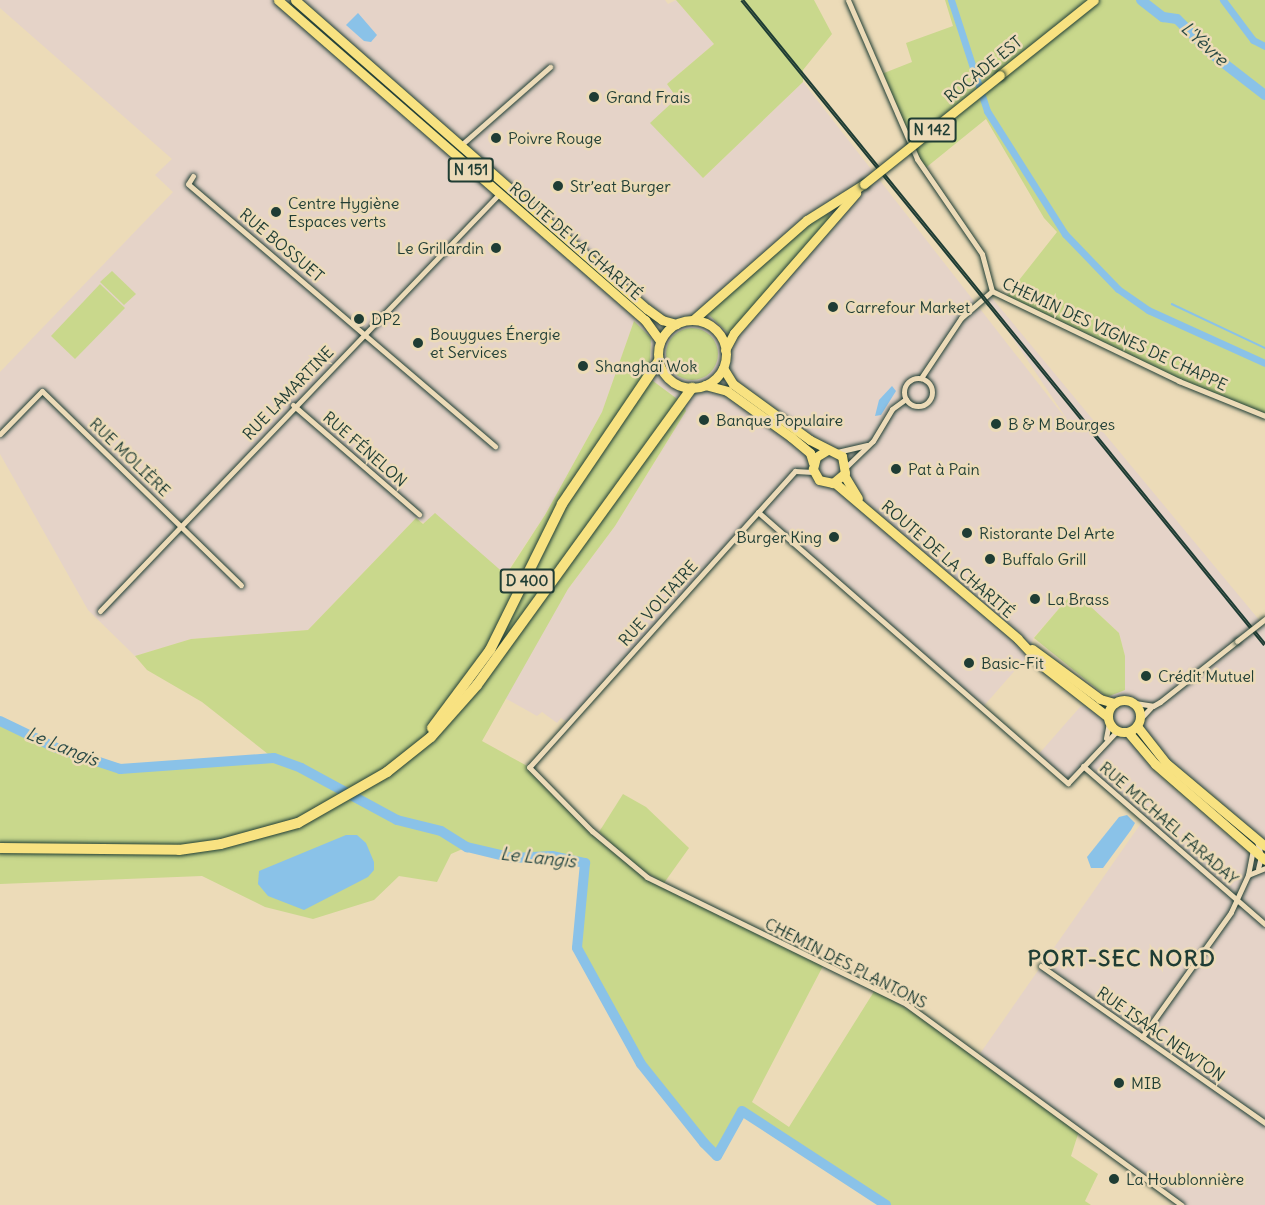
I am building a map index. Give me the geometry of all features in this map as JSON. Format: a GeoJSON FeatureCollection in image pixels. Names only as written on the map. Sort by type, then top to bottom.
{"type":"FeatureCollection","features":[{"type":"Feature","properties":{"kind":"highway","name":"D 400"},"geometry":{"type":"LineString","coordinates":[[411,753],[490,650],[562,504],[659,361]]}},
{"type":"Feature","properties":{"kind":"highway","name":"D 400"},"geometry":{"type":"LineString","coordinates":[[0,848],[179,850],[221,844],[289,826],[358,791],[411,753],[450,718],[692,388]]}},
{"type":"Feature","properties":{"kind":"highway","name":"D 400"},"geometry":{"type":"LineString","coordinates":[[0,855],[72,849]]}},
{"type":"Feature","properties":{"kind":"main road","name":"ROUTE DE LA CHARITÉ"},"geometry":{"type":"LineString","coordinates":[[278,0],[645,320],[660,341]]}},
{"type":"Feature","properties":{"kind":"main road","name":"ROUTE DE LA CHARITÉ"},"geometry":{"type":"LineString","coordinates":[[295,0],[646,309],[662,320],[676,324]]}},
{"type":"Feature","properties":{"kind":"main road","name":"ROCADE EST"},"geometry":{"type":"LineString","coordinates":[[693,320],[807,220],[864,184],[1094,0]]}},
{"type":"Feature","properties":{"kind":"main road","name":"ROCADE EST"},"geometry":{"type":"LineString","coordinates":[[726,350],[734,333],[864,184]]}},
{"type":"Feature","properties":{"kind":"main road"},"geometry":{"type":"LineString","coordinates":[[705,385],[723,369],[726,350],[711,326],[693,320],[676,324],[660,341],[659,361],[671,380],[692,388],[705,385],[727,391],[797,441],[810,453],[813,467],[832,451],[733,384],[723,369]]}},
{"type":"Feature","properties":{"kind":"main road","name":"ROUTE DE LA CHARITÉ"},"geometry":{"type":"LineString","coordinates":[[832,451],[859,500]]}},
{"type":"Feature","properties":{"kind":"main road","name":"ROUTE DE LA CHARITÉ"},"geometry":{"type":"LineString","coordinates":[[813,467],[823,483],[836,483],[859,500],[1018,639],[1100,699],[1114,703]]}},
{"type":"Feature","properties":{"kind":"main road"},"geometry":{"type":"LineString","coordinates":[[836,483],[845,471]]}},
{"type":"Feature","properties":{"kind":"main road","name":"ROUTE DE LA CHARITÉ"},"geometry":{"type":"LineString","coordinates":[[1018,639],[1044,667],[1109,720]]}},
{"type":"Feature","properties":{"kind":"main road"},"geometry":{"type":"LineString","coordinates":[[1125,699],[1136,703],[1144,739],[1166,764],[1255,837],[1261,852],[1155,764],[1128,732],[1117,731],[1109,720],[1114,703],[1125,699]]}},
{"type":"Feature","properties":{"kind":"main road"},"geometry":{"type":"LineString","coordinates":[[1128,732],[1139,722]]}},
{"type":"Feature","properties":{"kind":"street"},"geometry":{"type":"LineString","coordinates":[[848,0],[917,159],[981,254],[992,291]]}},
{"type":"Feature","properties":{"kind":"street"},"geometry":{"type":"LineString","coordinates":[[460,146],[550,67]]}},
{"type":"Feature","properties":{"kind":"street","name":"RUE BOSSUET"},"geometry":{"type":"LineString","coordinates":[[193,176],[188,184],[365,332]]}},
{"type":"Feature","properties":{"kind":"street","name":"RUE LAMARTINE"},"geometry":{"type":"LineString","coordinates":[[100,611],[293,405],[499,194]]}},
{"type":"Feature","properties":{"kind":"street","name":"CHEMIN DES VIGNES DE CHAPPE"},"geometry":{"type":"LineString","coordinates":[[921,378],[961,318],[992,291],[1179,381],[1265,416]]}},
{"type":"Feature","properties":{"kind":"street"},"geometry":{"type":"LineString","coordinates":[[365,332],[495,447]]}},
{"type":"Feature","properties":{"kind":"street"},"geometry":{"type":"LineString","coordinates":[[921,378],[931,387],[930,400],[918,406],[906,399],[905,386],[912,379],[921,378]]}},
{"type":"Feature","properties":{"kind":"street","name":"RUE MOLIÈRE"},"geometry":{"type":"LineString","coordinates":[[0,434],[42,391],[242,585]]}},
{"type":"Feature","properties":{"kind":"street"},"geometry":{"type":"LineString","coordinates":[[845,471],[892,410],[906,399]]}},
{"type":"Feature","properties":{"kind":"street","name":"RUE FÉNELON"},"geometry":{"type":"LineString","coordinates":[[293,405],[419,514]]}},
{"type":"Feature","properties":{"kind":"street"},"geometry":{"type":"LineString","coordinates":[[832,451],[867,445]]}},
{"type":"Feature","properties":{"kind":"street","name":"RUE VOLTAIRE"},"geometry":{"type":"LineString","coordinates":[[529,767],[795,471],[813,467]]}},
{"type":"Feature","properties":{"kind":"street"},"geometry":{"type":"LineString","coordinates":[[758,512],[1068,783],[1104,742],[1117,731]]}},
{"type":"Feature","properties":{"kind":"street"},"geometry":{"type":"LineString","coordinates":[[1139,722],[1153,706],[1265,619]]}},
{"type":"Feature","properties":{"kind":"street"},"geometry":{"type":"LineString","coordinates":[[1136,703],[1153,706]]}},
{"type":"Feature","properties":{"kind":"street"},"geometry":{"type":"LineString","coordinates":[[1104,742],[1109,720]]}},
{"type":"Feature","properties":{"kind":"street","name":"RUE MICHAEL FARADAY"},"geometry":{"type":"LineString","coordinates":[[1083,766],[1265,924]]}},
{"type":"Feature","properties":{"kind":"street","name":"CHEMIN DES PLANTONS"},"geometry":{"type":"LineString","coordinates":[[529,767],[592,831],[647,877],[906,1004],[1182,1205]]}},
{"type":"Feature","properties":{"kind":"street"},"geometry":{"type":"LineString","coordinates":[[1248,875],[1262,868],[1261,852]]}},
{"type":"Feature","properties":{"kind":"street"},"geometry":{"type":"LineString","coordinates":[[1142,1037],[1237,899],[1261,852]]}},
{"type":"Feature","properties":{"kind":"street","name":"RUE ISAAC NEWTON"},"geometry":{"type":"LineString","coordinates":[[1041,966],[1265,1123]]}},
{"type":"Feature","properties":{"kind":"shaded area"},"geometry":{"type":"Polygon","coordinates":[[[0,0],[665,0],[668,4],[676,0],[714,44],[667,84],[678,98],[703,178],[803,82],[1070,424],[984,295],[987,292],[1265,627],[1265,841],[1209,791],[1157,762],[1151,769],[1265,868],[1265,1205],[1182,1205],[1160,1192],[979,1055],[1144,819],[1083,767],[1068,783],[1037,756],[1080,707],[1125,690],[1125,656],[1119,633],[1074,591],[1034,637],[1025,659],[982,708],[755,515],[569,723],[561,718],[557,723],[542,712],[537,716],[503,697],[568,589],[615,526],[686,411],[680,401],[649,378],[652,344],[634,321],[602,412],[545,515],[505,575],[416,518],[308,630],[191,639],[135,656],[88,610],[0,454],[0,372],[173,192],[155,175],[172,159],[0,8],[0,0]]]}},
{"type":"Feature","properties":{"kind":"green space"},"geometry":{"type":"Polygon","coordinates":[[[676,0],[814,0],[832,34],[803,70],[803,82],[703,178],[650,123],[677,98],[667,84],[714,44],[676,0]]]}},
{"type":"Feature","properties":{"kind":"green space"},"geometry":{"type":"Polygon","coordinates":[[[945,0],[1265,0],[1265,416],[1179,381],[1005,298],[1057,232],[1044,218],[986,119],[923,170],[879,75],[912,62],[906,43],[953,26],[945,0]]]}},
{"type":"Feature","properties":{"kind":"green space"},"geometry":{"type":"Polygon","coordinates":[[[826,211],[831,218],[729,334],[707,313],[744,276],[826,211]]]}},
{"type":"Feature","properties":{"kind":"green space"},"geometry":{"type":"Polygon","coordinates":[[[112,271],[136,294],[124,305],[100,282],[112,271]]]}},
{"type":"Feature","properties":{"kind":"green space"},"geometry":{"type":"Polygon","coordinates":[[[100,284],[125,308],[75,359],[51,336],[100,284]]]}},
{"type":"Feature","properties":{"kind":"green space"},"geometry":{"type":"Polygon","coordinates":[[[634,321],[651,338],[649,378],[684,404],[686,411],[615,526],[568,589],[482,741],[529,767],[592,831],[647,877],[823,966],[752,1102],[789,1127],[875,990],[941,1029],[1079,1131],[1071,1156],[1098,1174],[1085,1201],[1091,1205],[886,1205],[742,1111],[717,1156],[641,1064],[577,948],[584,862],[552,856],[513,858],[467,847],[451,854],[437,882],[399,876],[374,900],[313,919],[265,907],[202,876],[0,884],[0,721],[54,747],[120,769],[273,758],[202,702],[147,670],[135,656],[191,639],[308,630],[416,518],[423,524],[435,513],[506,575],[545,515],[602,412],[634,321]]]}},
{"type":"Feature","properties":{"kind":"green space"},"geometry":{"type":"Polygon","coordinates":[[[687,328],[697,328],[711,335],[718,354],[711,373],[697,380],[687,380],[677,376],[670,369],[666,359],[666,349],[670,339],[677,332],[687,328]]]}},
{"type":"Feature","properties":{"kind":"green space"},"geometry":{"type":"Polygon","coordinates":[[[1074,591],[1119,633],[1125,656],[1125,690],[1107,697],[1034,638],[1074,591]]]}},
{"type":"Feature","properties":{"kind":"green space"},"geometry":{"type":"Polygon","coordinates":[[[623,794],[646,807],[689,848],[664,883],[637,867],[599,832],[623,794]]]}},
{"type":"Feature","properties":{"kind":"water"},"geometry":{"type":"Polygon","coordinates":[[[358,13],[377,35],[371,42],[364,41],[346,25],[358,13]]]}},
{"type":"Feature","properties":{"kind":"water"},"geometry":{"type":"Polygon","coordinates":[[[892,386],[896,391],[881,415],[875,416],[879,400],[892,386]]]}},
{"type":"Feature","properties":{"kind":"water"},"geometry":{"type":"Polygon","coordinates":[[[1127,815],[1135,823],[1131,830],[1103,868],[1091,868],[1087,857],[1119,817],[1127,815]]]}},
{"type":"Feature","properties":{"kind":"water"},"geometry":{"type":"Polygon","coordinates":[[[346,835],[357,835],[366,843],[374,862],[374,870],[368,877],[304,910],[268,896],[258,884],[259,871],[346,835]]]}},
{"type":"Feature","properties":{"kind":"waterway"},"geometry":{"type":"LineString","coordinates":[[951,0],[987,111],[1065,234],[1118,289],[1148,310],[1265,363]]}},
{"type":"Feature","properties":{"kind":"waterway","name":"L'Yèvre"},"geometry":{"type":"LineString","coordinates":[[1141,0],[1163,17],[1177,19],[1212,54],[1265,95]]}},
{"type":"Feature","properties":{"kind":"waterway"},"geometry":{"type":"LineString","coordinates":[[1223,0],[1253,40],[1265,46]]}},
{"type":"Feature","properties":{"kind":"waterway"},"geometry":{"type":"LineString","coordinates":[[1172,304],[1265,348]]}},
{"type":"Feature","properties":{"kind":"waterway","name":"Le Langis"},"geometry":{"type":"LineString","coordinates":[[0,721],[54,747],[120,769],[274,758],[301,768],[397,820],[441,831],[467,847],[513,858],[552,856],[585,863],[577,948],[641,1064],[704,1143],[717,1156],[742,1111],[886,1205]]}},
{"type":"Feature","properties":{"kind":"railway"},"geometry":{"type":"LineString","coordinates":[[742,0],[1265,645]]}},
{"type":"Feature","properties":{"kind":"place","name":"Grand Frais"},"geometry":{"type":"Point","coordinates":[594,97]}},
{"type":"Feature","properties":{"kind":"place","name":"Poivre Rouge"},"geometry":{"type":"Point","coordinates":[496,138]}},
{"type":"Feature","properties":{"kind":"place","name":"Str’eat Burger"},"geometry":{"type":"Point","coordinates":[558,186]}},
{"type":"Feature","properties":{"kind":"place","name":"Centre Hygiène Espaces verts"},"geometry":{"type":"Point","coordinates":[276,212]}},
{"type":"Feature","properties":{"kind":"place","name":"Le Grillardin"},"geometry":{"type":"Point","coordinates":[496,248]}},
{"type":"Feature","properties":{"kind":"place","name":"Carrefour Market"},"geometry":{"type":"Point","coordinates":[833,307]}},
{"type":"Feature","properties":{"kind":"place","name":"DP2"},"geometry":{"type":"Point","coordinates":[359,319]}},
{"type":"Feature","properties":{"kind":"place","name":"Bouygues Énergie et Services"},"geometry":{"type":"Point","coordinates":[418,343]}},
{"type":"Feature","properties":{"kind":"place","name":"Shanghaï Wok"},"geometry":{"type":"Point","coordinates":[583,366]}},
{"type":"Feature","properties":{"kind":"place","name":"Banque Populaire"},"geometry":{"type":"Point","coordinates":[704,420]}},
{"type":"Feature","properties":{"kind":"place","name":"B & M Bourges"},"geometry":{"type":"Point","coordinates":[996,424]}},
{"type":"Feature","properties":{"kind":"place","name":"Pat à Pain"},"geometry":{"type":"Point","coordinates":[896,469]}},
{"type":"Feature","properties":{"kind":"place","name":"Ristorante Del Arte"},"geometry":{"type":"Point","coordinates":[967,533]}},
{"type":"Feature","properties":{"kind":"place","name":"Burger King"},"geometry":{"type":"Point","coordinates":[834,537]}},
{"type":"Feature","properties":{"kind":"place","name":"Buffalo Grill"},"geometry":{"type":"Point","coordinates":[990,559]}},
{"type":"Feature","properties":{"kind":"place","name":"La Brass"},"geometry":{"type":"Point","coordinates":[1035,599]}},
{"type":"Feature","properties":{"kind":"place","name":"Basic-Fit"},"geometry":{"type":"Point","coordinates":[969,663]}},
{"type":"Feature","properties":{"kind":"place","name":"Crédit Mutuel"},"geometry":{"type":"Point","coordinates":[1146,676]}},
{"type":"Feature","properties":{"kind":"place","name":"MIB"},"geometry":{"type":"Point","coordinates":[1119,1083]}},
{"type":"Feature","properties":{"kind":"place","name":"La Houblonnière"},"geometry":{"type":"Point","coordinates":[1114,1179]}},
{"type":"Feature","properties":{"kind":"district","name":"PORT-SEC NORD"},"geometry":{"type":"Point","coordinates":[1122,959]}}]}
